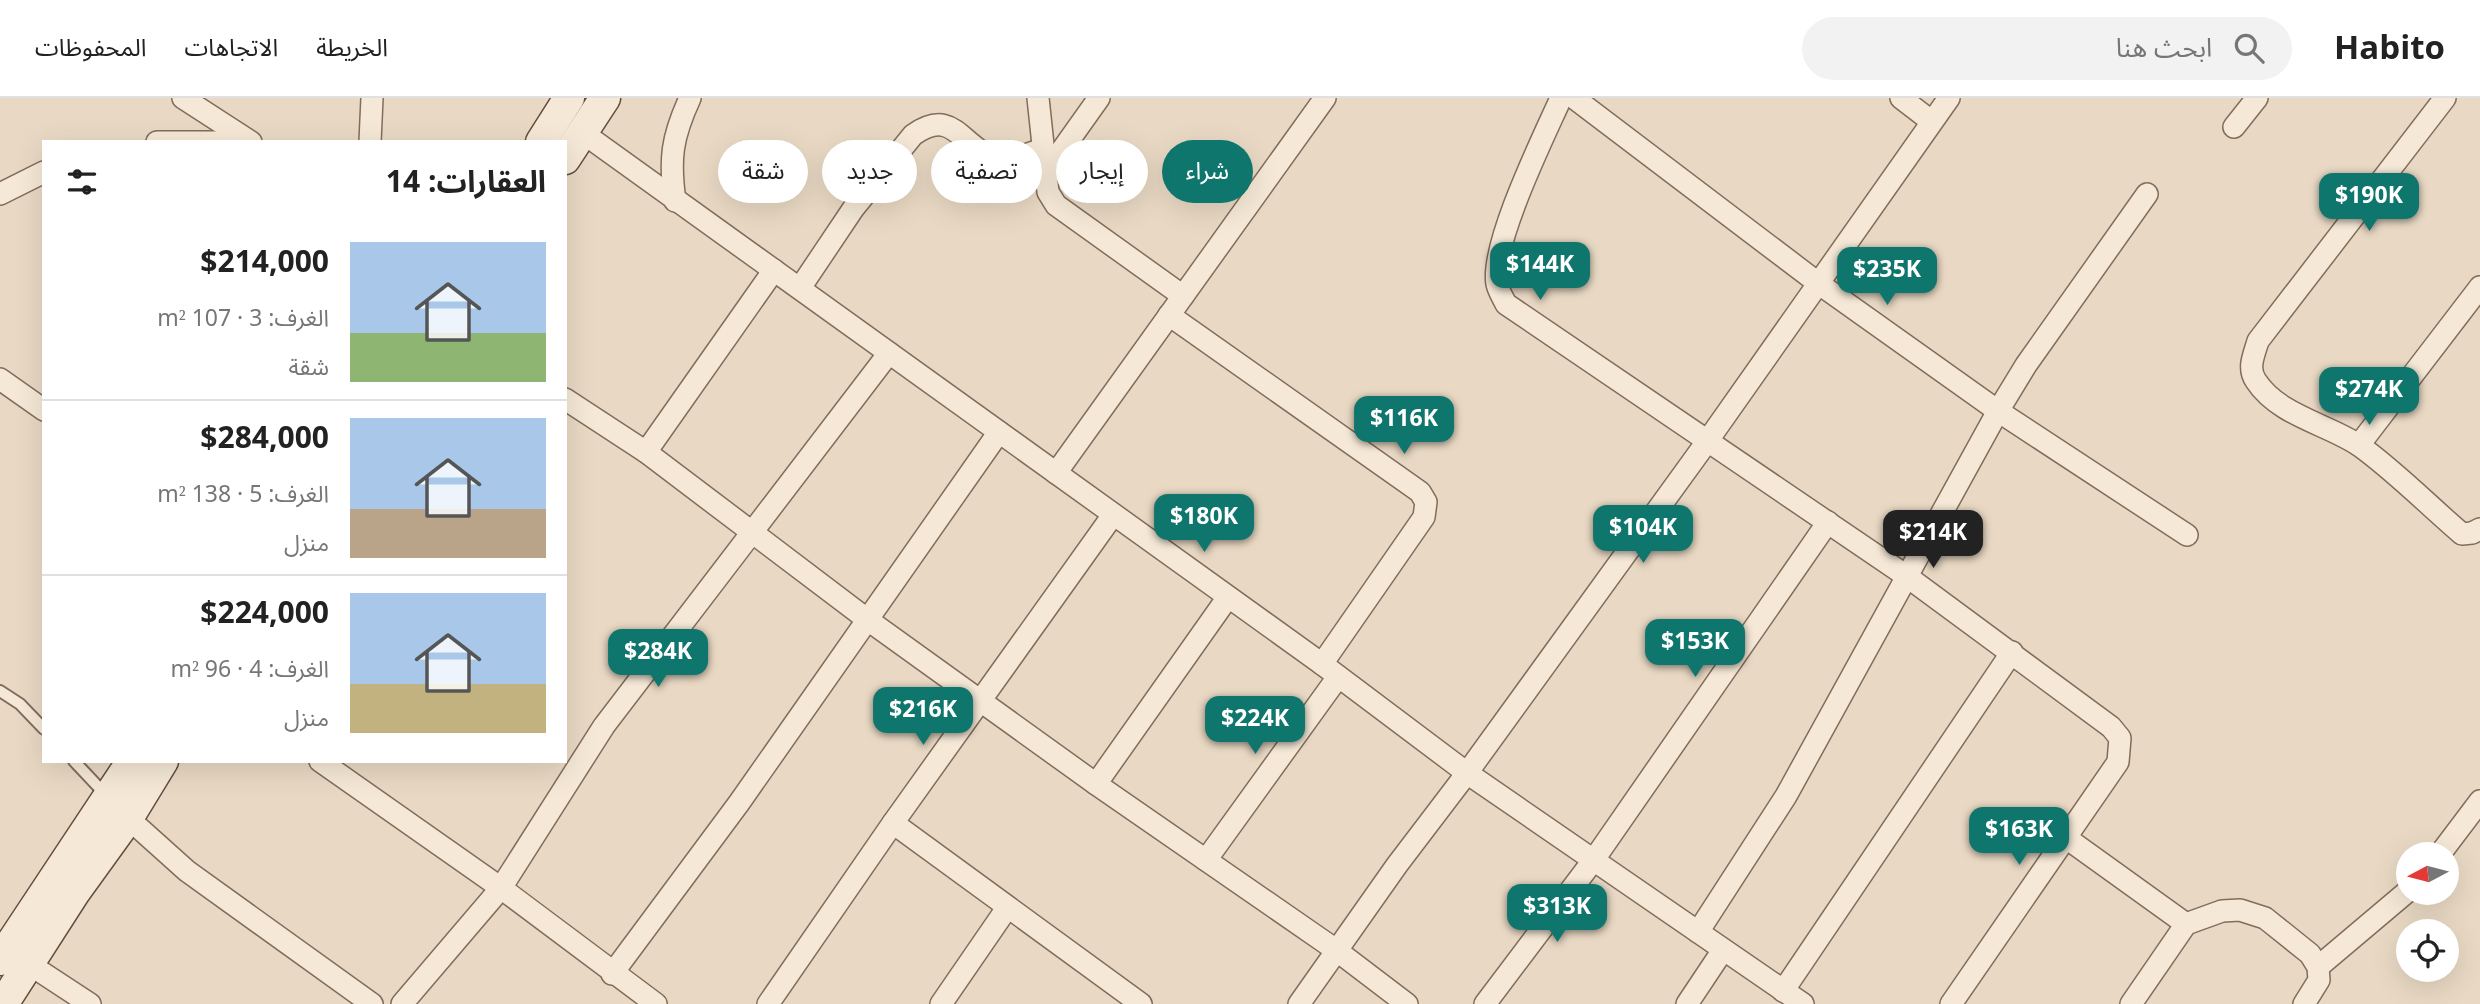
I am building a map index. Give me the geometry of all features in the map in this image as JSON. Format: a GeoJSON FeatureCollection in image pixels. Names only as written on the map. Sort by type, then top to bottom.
{"type":"FeatureCollection","features":[{"type":"Feature","properties":{"kind":"main road"},"geometry":{"type":"LineString","coordinates":[[542,140],[569,98]]}},
{"type":"Feature","properties":{"kind":"main road"},"geometry":{"type":"LineString","coordinates":[[567,156],[605,98]]}},
{"type":"Feature","properties":{"kind":"main road"},"geometry":{"type":"LineString","coordinates":[[4,996],[29,964],[75,892],[118,809],[131,763]]}},
{"type":"Feature","properties":{"kind":"main road"},"geometry":{"type":"LineString","coordinates":[[0,960],[118,809],[161,763]]}},
{"type":"Feature","properties":{"kind":"street"},"geometry":{"type":"LineString","coordinates":[[183,98],[248,140]]}},
{"type":"Feature","properties":{"kind":"street"},"geometry":{"type":"LineString","coordinates":[[370,140],[372,98]]}},
{"type":"Feature","properties":{"kind":"street"},"geometry":{"type":"LineString","coordinates":[[676,201],[671,168],[674,131],[690,98]]}},
{"type":"Feature","properties":{"kind":"street"},"geometry":{"type":"LineString","coordinates":[[1038,98],[1048,192],[1056,205],[1183,296]]}},
{"type":"Feature","properties":{"kind":"street"},"geometry":{"type":"LineString","coordinates":[[1045,174],[1099,98]]}},
{"type":"Feature","properties":{"kind":"street"},"geometry":{"type":"LineString","coordinates":[[1056,474],[1325,98]]}},
{"type":"Feature","properties":{"kind":"street"},"geometry":{"type":"LineString","coordinates":[[1561,98],[1518,195],[1499,257],[1497,284],[1506,304],[1706,443],[1906,575],[2012,652],[2110,727],[2120,738],[2118,762],[1951,1004]]}},
{"type":"Feature","properties":{"kind":"street"},"geometry":{"type":"LineString","coordinates":[[1574,98],[1818,283],[1998,411],[2187,535]]}},
{"type":"Feature","properties":{"kind":"street"},"geometry":{"type":"LineString","coordinates":[[1901,98],[1931,121]]}},
{"type":"Feature","properties":{"kind":"street"},"geometry":{"type":"LineString","coordinates":[[1300,1004],[1336,950],[1706,443],[1949,98]]}},
{"type":"Feature","properties":{"kind":"street"},"geometry":{"type":"LineString","coordinates":[[2234,127],[2257,98]]}},
{"type":"Feature","properties":{"kind":"street"},"geometry":{"type":"LineString","coordinates":[[2445,98],[2258,341],[2250,365],[2255,380],[2265,391],[2301,416],[2359,445],[2462,534],[2472,534],[2480,529]]}},
{"type":"Feature","properties":{"kind":"street"},"geometry":{"type":"LineString","coordinates":[[800,288],[853,209],[913,135],[924,127],[936,124],[948,126],[981,151],[1003,159],[1043,149]]}},
{"type":"Feature","properties":{"kind":"street"},"geometry":{"type":"LineString","coordinates":[[583,133],[1228,597],[1467,773],[1595,858],[1803,1004]]}},
{"type":"Feature","properties":{"kind":"street"},"geometry":{"type":"LineString","coordinates":[[0,194],[42,173]]}},
{"type":"Feature","properties":{"kind":"street"},"geometry":{"type":"LineString","coordinates":[[1698,932],[1786,796],[1998,411],[2026,365],[2147,194]]}},
{"type":"Feature","properties":{"kind":"street"},"geometry":{"type":"LineString","coordinates":[[646,452],[774,270]]}},
{"type":"Feature","properties":{"kind":"street"},"geometry":{"type":"LineString","coordinates":[[2359,445],[2480,287]]}},
{"type":"Feature","properties":{"kind":"street"},"geometry":{"type":"LineString","coordinates":[[1168,315],[1420,492],[1426,502],[1424,517],[1330,671],[1206,860]]}},
{"type":"Feature","properties":{"kind":"street"},"geometry":{"type":"LineString","coordinates":[[402,1004],[501,888],[604,726],[889,353]]}},
{"type":"Feature","properties":{"kind":"street"},"geometry":{"type":"LineString","coordinates":[[0,379],[42,409]]}},
{"type":"Feature","properties":{"kind":"street"},"geometry":{"type":"LineString","coordinates":[[567,400],[646,452],[868,620],[1096,784],[1336,950],[1407,1004]]}},
{"type":"Feature","properties":{"kind":"street"},"geometry":{"type":"LineString","coordinates":[[612,974],[739,803],[999,432]]}},
{"type":"Feature","properties":{"kind":"street"},"geometry":{"type":"LineString","coordinates":[[768,1004],[892,823],[983,701],[1113,515]]}},
{"type":"Feature","properties":{"kind":"street"},"geometry":{"type":"LineString","coordinates":[[1485,1004],[1595,858],[1828,522]]}},
{"type":"Feature","properties":{"kind":"street"},"geometry":{"type":"LineString","coordinates":[[1096,784],[1228,597]]}},
{"type":"Feature","properties":{"kind":"street"},"geometry":{"type":"LineString","coordinates":[[1783,990],[2012,652]]}},
{"type":"Feature","properties":{"kind":"street"},"geometry":{"type":"LineString","coordinates":[[323,763],[501,888],[612,974],[656,1004]]}},
{"type":"Feature","properties":{"kind":"street"},"geometry":{"type":"LineString","coordinates":[[2449,842],[2480,801]]}},
{"type":"Feature","properties":{"kind":"street"},"geometry":{"type":"LineString","coordinates":[[118,809],[187,871],[372,1004]]}},
{"type":"Feature","properties":{"kind":"street"},"geometry":{"type":"LineString","coordinates":[[892,823],[1007,908],[1115,997],[1141,1004]]}},
{"type":"Feature","properties":{"kind":"street"},"geometry":{"type":"LineString","coordinates":[[2065,837],[2186,924]]}},
{"type":"Feature","properties":{"kind":"street"},"geometry":{"type":"LineString","coordinates":[[2318,967],[2396,901]]}},
{"type":"Feature","properties":{"kind":"street"},"geometry":{"type":"LineString","coordinates":[[941,1004],[1007,908]]}},
{"type":"Feature","properties":{"kind":"street"},"geometry":{"type":"LineString","coordinates":[[2131,1004],[2186,924],[2222,911],[2240,910],[2265,918],[2310,954],[2318,967],[2319,980],[2304,1004]]}},
{"type":"Feature","properties":{"kind":"street"},"geometry":{"type":"LineString","coordinates":[[1687,1004],[1723,950]]}},
{"type":"Feature","properties":{"kind":"street"},"geometry":{"type":"LineString","coordinates":[[29,964],[90,1004]]}},
{"type":"Feature","properties":{"kind":"lane"},"geometry":{"type":"LineString","coordinates":[[0,691],[20,704],[42,727]]}},
{"type":"Feature","properties":{"kind":"lane"},"geometry":{"type":"LineString","coordinates":[[76,763],[118,809]]}}]}
